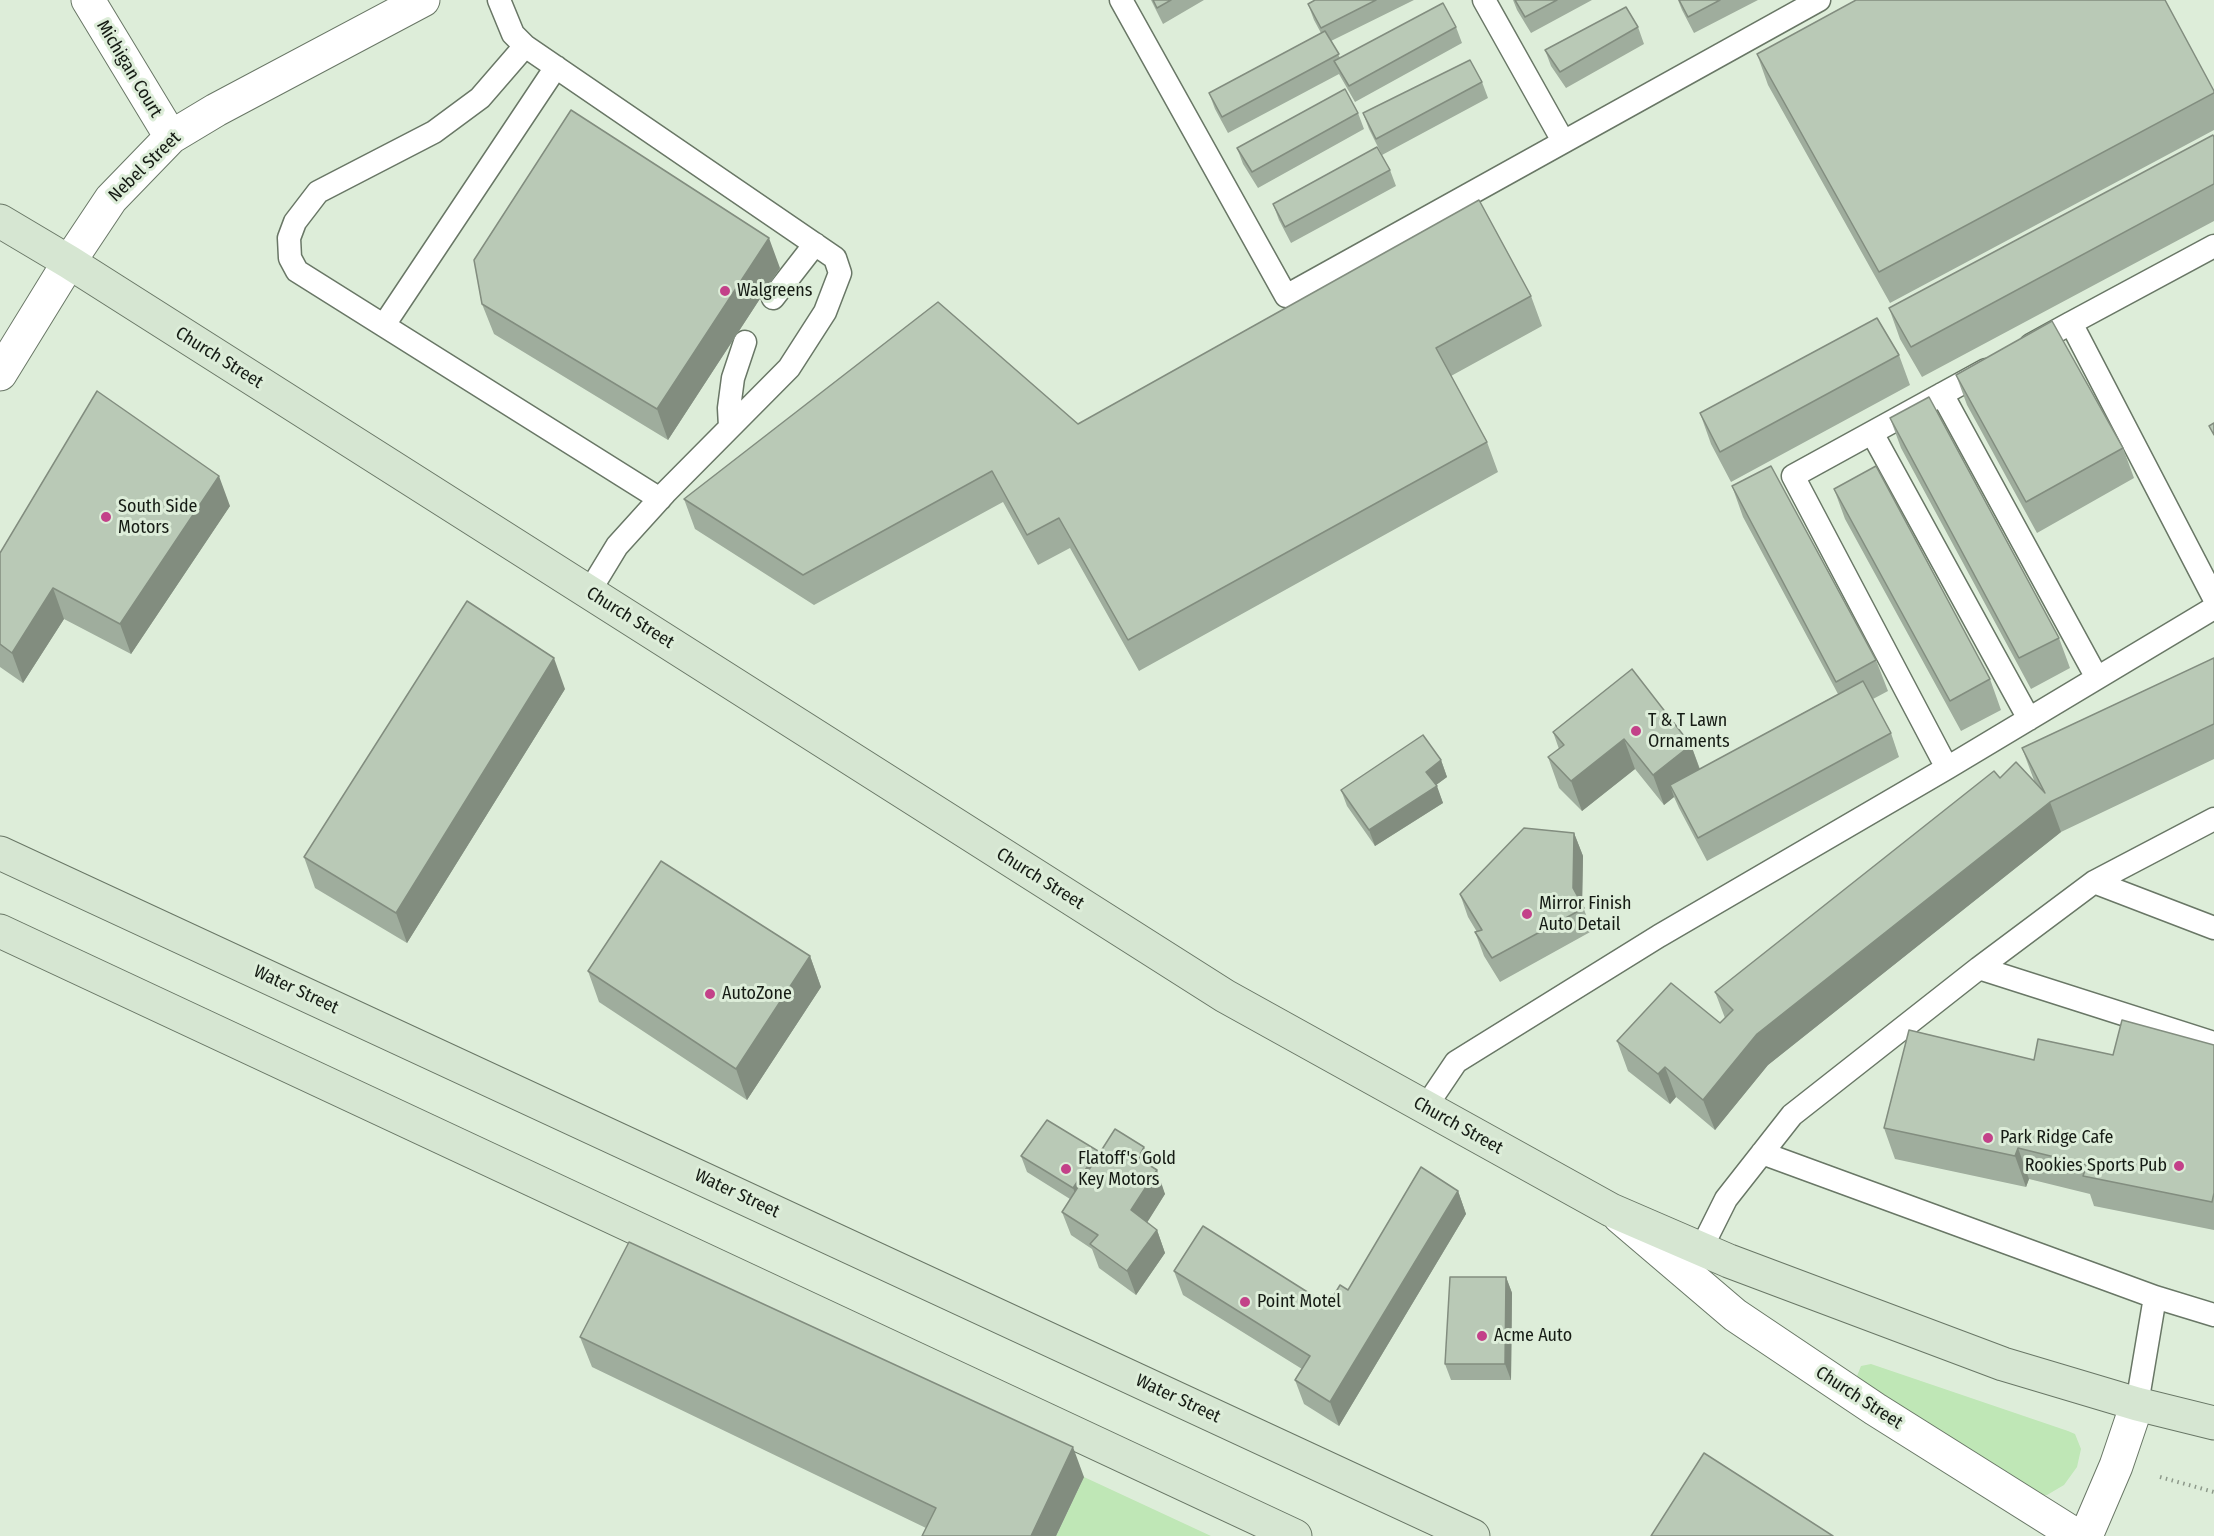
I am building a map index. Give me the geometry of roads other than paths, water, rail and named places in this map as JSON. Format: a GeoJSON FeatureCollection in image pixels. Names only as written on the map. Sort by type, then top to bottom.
{"type":"FeatureCollection","features":[{"type":"Feature","properties":{"kind":"main road","name":"Church Street"},"geometry":{"type":"LineString","coordinates":[[0,221],[69,262],[1225,996],[1611,1210]]}},
{"type":"Feature","properties":{"kind":"main road","name":"Water Street"},"geometry":{"type":"LineString","coordinates":[[0,853],[1473,1536]]}},
{"type":"Feature","properties":{"kind":"main road"},"geometry":{"type":"LineString","coordinates":[[0,931],[1295,1536]]}},
{"type":"Feature","properties":{"kind":"main road"},"geometry":{"type":"LineString","coordinates":[[1611,1210],[1701,1249],[2003,1364],[2137,1404],[2214,1423]]}},
{"type":"Feature","properties":{"kind":"street","name":"Michigan Court"},"geometry":{"type":"LineString","coordinates":[[88,0],[171,137]]}},
{"type":"Feature","properties":{"kind":"street","name":"Nebel Street"},"geometry":{"type":"LineString","coordinates":[[0,374],[111,199],[171,137],[216,110],[423,0]]}},
{"type":"Feature","properties":{"kind":"street","name":"Church Street"},"geometry":{"type":"LineString","coordinates":[[1611,1210],[1735,1315],[1875,1409],[2078,1536]]}},
{"type":"Feature","properties":{"kind":"street"},"geometry":{"type":"LineString","coordinates":[[2086,1536],[2116,1466],[2137,1404]]}},
{"type":"Feature","properties":{"kind":"lane"},"geometry":{"type":"LineString","coordinates":[[500,0],[513,34],[525,46],[835,258],[840,273],[825,312],[789,368],[660,498],[617,546],[589,592]]}},
{"type":"Feature","properties":{"kind":"lane"},"geometry":{"type":"LineString","coordinates":[[1121,0],[1286,296],[1819,0]]}},
{"type":"Feature","properties":{"kind":"lane"},"geometry":{"type":"LineString","coordinates":[[1484,0],[1563,141]]}},
{"type":"Feature","properties":{"kind":"lane"},"geometry":{"type":"LineString","coordinates":[[525,46],[480,98],[434,132],[318,192],[295,222],[289,238],[290,258],[297,271],[660,498]]}},
{"type":"Feature","properties":{"kind":"lane"},"geometry":{"type":"LineString","coordinates":[[384,325],[556,67]]}},
{"type":"Feature","properties":{"kind":"lane"},"geometry":{"type":"LineString","coordinates":[[773,298],[815,244]]}},
{"type":"Feature","properties":{"kind":"lane"},"geometry":{"type":"LineString","coordinates":[[1947,768],[1793,476],[2214,246]]}},
{"type":"Feature","properties":{"kind":"lane"},"geometry":{"type":"LineString","coordinates":[[2071,323],[2214,598]]}},
{"type":"Feature","properties":{"kind":"lane"},"geometry":{"type":"LineString","coordinates":[[730,427],[729,408],[733,378],[745,342]]}},
{"type":"Feature","properties":{"kind":"lane"},"geometry":{"type":"LineString","coordinates":[[1942,394],[2097,678]]}},
{"type":"Feature","properties":{"kind":"lane"},"geometry":{"type":"LineString","coordinates":[[1872,433],[2029,719]]}},
{"type":"Feature","properties":{"kind":"lane"},"geometry":{"type":"LineString","coordinates":[[1425,1108],[1456,1062],[1659,936],[1947,768],[2214,608]]}},
{"type":"Feature","properties":{"kind":"lane"},"geometry":{"type":"LineString","coordinates":[[1701,1249],[1726,1199],[1792,1114],[1979,968],[2094,882],[2214,819]]}},
{"type":"Feature","properties":{"kind":"lane"},"geometry":{"type":"LineString","coordinates":[[2094,882],[2214,928]]}},
{"type":"Feature","properties":{"kind":"lane"},"geometry":{"type":"LineString","coordinates":[[1979,968],[2214,1043]]}},
{"type":"Feature","properties":{"kind":"lane"},"geometry":{"type":"LineString","coordinates":[[1762,1154],[2155,1297],[2212,1309]]}},
{"type":"Feature","properties":{"kind":"lane"},"geometry":{"type":"LineString","coordinates":[[2137,1404],[2155,1297]]}},
{"type":"Feature","properties":{"kind":"place","name":"Walgreens"},"geometry":{"type":"Point","coordinates":[725,291]}},
{"type":"Feature","properties":{"kind":"place","name":"South Side Motors"},"geometry":{"type":"Point","coordinates":[106,517]}},
{"type":"Feature","properties":{"kind":"place","name":"T & T Lawn Ornaments"},"geometry":{"type":"Point","coordinates":[1636,731]}},
{"type":"Feature","properties":{"kind":"place","name":"Mirror Finish Auto Detail"},"geometry":{"type":"Point","coordinates":[1527,914]}},
{"type":"Feature","properties":{"kind":"place","name":"AutoZone"},"geometry":{"type":"Point","coordinates":[710,994]}},
{"type":"Feature","properties":{"kind":"place","name":"Park Ridge Cafe"},"geometry":{"type":"Point","coordinates":[1988,1138]}},
{"type":"Feature","properties":{"kind":"place","name":"Rookies Sports Pub"},"geometry":{"type":"Point","coordinates":[2179,1166]}},
{"type":"Feature","properties":{"kind":"place","name":"Flatoff's Gold Key Motors"},"geometry":{"type":"Point","coordinates":[1066,1169]}},
{"type":"Feature","properties":{"kind":"place","name":"Point Motel"},"geometry":{"type":"Point","coordinates":[1245,1302]}},
{"type":"Feature","properties":{"kind":"place","name":"Acme Auto"},"geometry":{"type":"Point","coordinates":[1482,1336]}}]}
